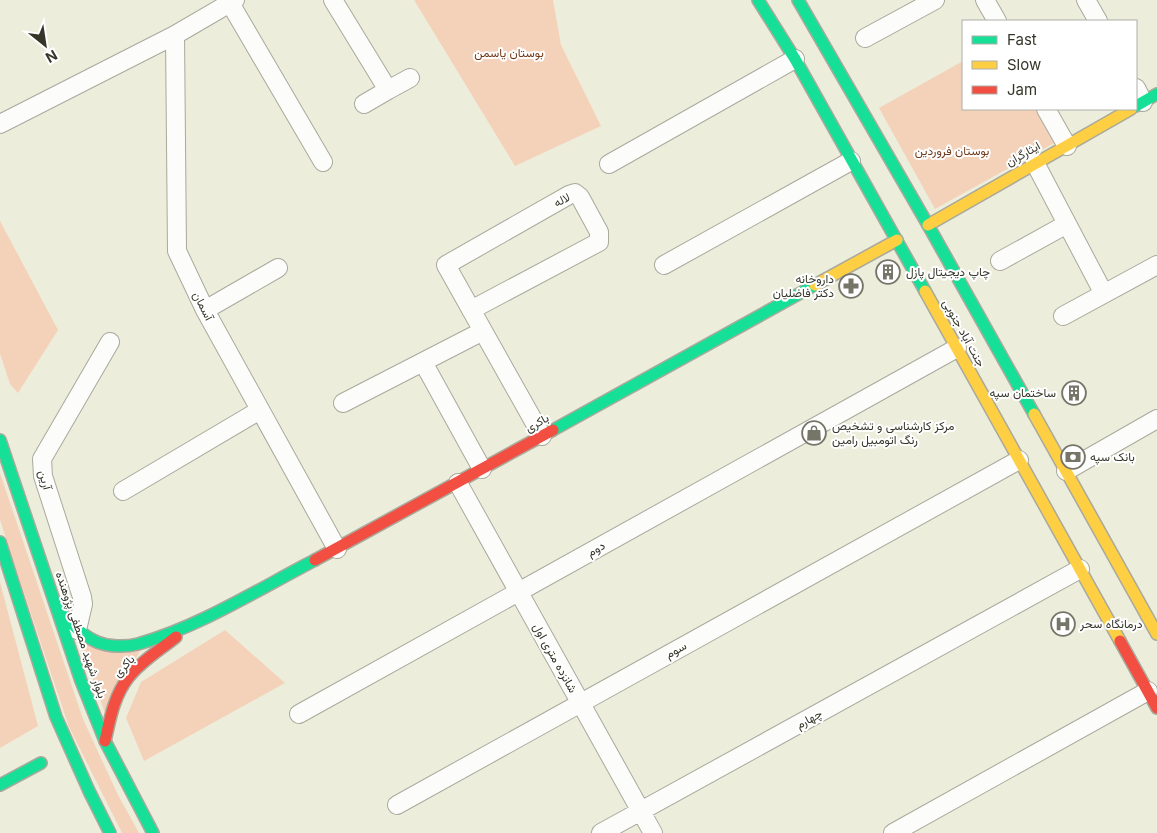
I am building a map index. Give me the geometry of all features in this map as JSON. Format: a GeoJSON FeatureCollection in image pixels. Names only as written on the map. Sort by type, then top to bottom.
{"type":"FeatureCollection","features":[{"type":"Feature","properties":{"kind":"main road","name":"جنت آباد جنوبی"},"geometry":{"type":"LineString","coordinates":[[758,0],[795,59],[1157,708]]}},
{"type":"Feature","properties":{"kind":"main road","name":"جنت آباد جنوبی"},"geometry":{"type":"LineString","coordinates":[[798,0],[928,225],[1157,634]]}},
{"type":"Feature","properties":{"kind":"main road","name":"ایثارگران"},"geometry":{"type":"LineString","coordinates":[[928,225],[1067,146],[1125,110]]}},
{"type":"Feature","properties":{"kind":"main road","name":"باکری"},"geometry":{"type":"LineString","coordinates":[[58,610],[77,630],[97,642],[117,646],[137,644],[189,626],[458,483],[897,240]]}},
{"type":"Feature","properties":{"kind":"main road","name":"بلوار شهید مصطفی پژوهنده"},"geometry":{"type":"LineString","coordinates":[[0,440],[81,681],[105,741],[153,833]]}},
{"type":"Feature","properties":{"kind":"main road"},"geometry":{"type":"LineString","coordinates":[[0,542],[56,717],[89,792],[110,833]]}},
{"type":"Feature","properties":{"kind":"main road","name":"باکری"},"geometry":{"type":"LineString","coordinates":[[105,741],[111,712],[124,684],[136,670],[189,626]]}},
{"type":"Feature","properties":{"kind":"main road"},"geometry":{"type":"LineString","coordinates":[[0,785],[41,763]]}},
{"type":"Feature","properties":{"kind":"street"},"geometry":{"type":"LineString","coordinates":[[333,0],[388,90]]}},
{"type":"Feature","properties":{"kind":"street"},"geometry":{"type":"LineString","coordinates":[[864,38],[935,0]]}},
{"type":"Feature","properties":{"kind":"street"},"geometry":{"type":"LineString","coordinates":[[985,0],[996,20]]}},
{"type":"Feature","properties":{"kind":"street"},"geometry":{"type":"LineString","coordinates":[[1086,0],[1097,20]]}},
{"type":"Feature","properties":{"kind":"street"},"geometry":{"type":"LineString","coordinates":[[0,124],[175,35],[232,1],[323,162]]}},
{"type":"Feature","properties":{"kind":"street","name":"آسمان"},"geometry":{"type":"LineString","coordinates":[[175,35],[176,242],[180,260],[205,310],[336,549]]}},
{"type":"Feature","properties":{"kind":"street"},"geometry":{"type":"LineString","coordinates":[[609,164],[795,59]]}},
{"type":"Feature","properties":{"kind":"street"},"geometry":{"type":"LineString","coordinates":[[364,104],[410,78]]}},
{"type":"Feature","properties":{"kind":"street"},"geometry":{"type":"LineString","coordinates":[[1047,110],[1067,146]]}},
{"type":"Feature","properties":{"kind":"street"},"geometry":{"type":"LineString","coordinates":[[664,265],[851,161]]}},
{"type":"Feature","properties":{"kind":"street"},"geometry":{"type":"LineString","coordinates":[[1035,163],[1104,294]]}},
{"type":"Feature","properties":{"kind":"street","name":"لاله"},"geometry":{"type":"LineString","coordinates":[[471,310],[598,242],[598,232],[580,197],[575,194],[569,195],[446,265],[471,310],[542,436]]}},
{"type":"Feature","properties":{"kind":"street"},"geometry":{"type":"LineString","coordinates":[[1000,261],[1067,224]]}},
{"type":"Feature","properties":{"kind":"street"},"geometry":{"type":"LineString","coordinates":[[1063,316],[1157,265]]}},
{"type":"Feature","properties":{"kind":"street"},"geometry":{"type":"LineString","coordinates":[[205,310],[278,268]]}},
{"type":"Feature","properties":{"kind":"street"},"geometry":{"type":"LineString","coordinates":[[343,404],[483,331]]}},
{"type":"Feature","properties":{"kind":"street","name":"آرین"},"geometry":{"type":"LineString","coordinates":[[77,630],[83,604],[82,597],[43,476],[42,459],[110,342]]}},
{"type":"Feature","properties":{"kind":"street","name":"دوم"},"geometry":{"type":"LineString","coordinates":[[300,714],[957,348]]}},
{"type":"Feature","properties":{"kind":"street"},"geometry":{"type":"LineString","coordinates":[[423,362],[482,469]]}},
{"type":"Feature","properties":{"kind":"street"},"geometry":{"type":"LineString","coordinates":[[123,491],[260,410]]}},
{"type":"Feature","properties":{"kind":"street"},"geometry":{"type":"LineString","coordinates":[[1066,472],[1157,419]]}},
{"type":"Feature","properties":{"kind":"street","name":"سوم"},"geometry":{"type":"LineString","coordinates":[[397,805],[1019,460]]}},
{"type":"Feature","properties":{"kind":"street","name":"شانزده متری اول"},"geometry":{"type":"LineString","coordinates":[[458,483],[653,833]]}},
{"type":"Feature","properties":{"kind":"street","name":"چهارم"},"geometry":{"type":"LineString","coordinates":[[601,833],[1080,569]]}},
{"type":"Feature","properties":{"kind":"street"},"geometry":{"type":"LineString","coordinates":[[1134,594],[1149,602],[1157,602]]}},
{"type":"Feature","properties":{"kind":"street"},"geometry":{"type":"LineString","coordinates":[[893,833],[1148,691]]}},
{"type":"Feature","properties":{"kind":"green space","name":"بوستان یاسمن"},"geometry":{"type":"Polygon","coordinates":[[[414,0],[553,0],[561,45],[601,126],[515,166],[414,0]]]}},
{"type":"Feature","properties":{"kind":"green space","name":"بوستان فروردین"},"geometry":{"type":"Polygon","coordinates":[[[962,62],[962,110],[1038,110],[1056,142],[935,209],[879,108],[962,62]]]}},
{"type":"Feature","properties":{"kind":"green space"},"geometry":{"type":"Polygon","coordinates":[[[0,221],[58,330],[18,393],[10,384],[0,354],[0,221]]]}},
{"type":"Feature","properties":{"kind":"green space"},"geometry":{"type":"Polygon","coordinates":[[[0,473],[83,719],[118,795],[139,833],[122,833],[69,727],[0,520],[0,473]]]}},
{"type":"Feature","properties":{"kind":"green space"},"geometry":{"type":"Polygon","coordinates":[[[0,582],[38,726],[0,748],[0,582]]]}},
{"type":"Feature","properties":{"kind":"green space"},"geometry":{"type":"Polygon","coordinates":[[[225,630],[285,683],[144,761],[126,718],[141,682],[225,630]]]}},
{"type":"Feature","properties":{"kind":"green space"},"geometry":{"type":"Polygon","coordinates":[[[77,635],[141,649],[106,716],[77,635]]]}},
{"type":"Feature","properties":{"kind":"traffic: fast"},"geometry":{"type":"LineString","coordinates":[[758,0],[795,59],[925,291]]}},
{"type":"Feature","properties":{"kind":"traffic: fast"},"geometry":{"type":"LineString","coordinates":[[798,0],[928,225],[1034,414]]}},
{"type":"Feature","properties":{"kind":"traffic: fast"},"geometry":{"type":"LineString","coordinates":[[1137,105],[1157,94]]}},
{"type":"Feature","properties":{"kind":"traffic: fast"},"geometry":{"type":"LineString","coordinates":[[553,430],[815,285]]}},
{"type":"Feature","properties":{"kind":"traffic: fast"},"geometry":{"type":"LineString","coordinates":[[0,440],[81,681],[105,741],[153,833]]}},
{"type":"Feature","properties":{"kind":"traffic: fast"},"geometry":{"type":"LineString","coordinates":[[0,542],[56,717],[110,833]]}},
{"type":"Feature","properties":{"kind":"traffic: fast"},"geometry":{"type":"LineString","coordinates":[[59,610],[81,632],[97,642],[112,646],[133,645],[161,637],[206,618],[315,560]]}},
{"type":"Feature","properties":{"kind":"traffic: fast"},"geometry":{"type":"LineString","coordinates":[[0,785],[41,763]]}},
{"type":"Feature","properties":{"kind":"traffic: slow"},"geometry":{"type":"LineString","coordinates":[[928,225],[1129,110]]}},
{"type":"Feature","properties":{"kind":"traffic: slow"},"geometry":{"type":"LineString","coordinates":[[815,285],[897,240]]}},
{"type":"Feature","properties":{"kind":"traffic: slow"},"geometry":{"type":"LineString","coordinates":[[925,291],[1120,641]]}},
{"type":"Feature","properties":{"kind":"traffic: slow"},"geometry":{"type":"LineString","coordinates":[[1034,414],[1157,634]]}},
{"type":"Feature","properties":{"kind":"traffic: jam"},"geometry":{"type":"LineString","coordinates":[[315,560],[553,430]]}},
{"type":"Feature","properties":{"kind":"traffic: jam"},"geometry":{"type":"LineString","coordinates":[[105,741],[113,708],[123,685],[139,666],[176,637]]}},
{"type":"Feature","properties":{"kind":"traffic: jam"},"geometry":{"type":"LineString","coordinates":[[1120,641],[1157,708]]}},
{"type":"Feature","properties":{"kind":"place","name":"چاپ دیجیتال پازل"},"geometry":{"type":"Point","coordinates":[888,272]}},
{"type":"Feature","properties":{"kind":"place","name":"داروخانه دکتر فاضلیان"},"geometry":{"type":"Point","coordinates":[851,286]}},
{"type":"Feature","properties":{"kind":"place","name":"ساختمان سپه"},"geometry":{"type":"Point","coordinates":[1074,393]}},
{"type":"Feature","properties":{"kind":"place","name":"مرکز کارشناسی و تشخیص رنگ اتومبیل رامین"},"geometry":{"type":"Point","coordinates":[814,433]}},
{"type":"Feature","properties":{"kind":"place","name":"بانک سپه"},"geometry":{"type":"Point","coordinates":[1073,457]}},
{"type":"Feature","properties":{"kind":"place","name":"درمانگاه سحر"},"geometry":{"type":"Point","coordinates":[1063,624]}}]}
